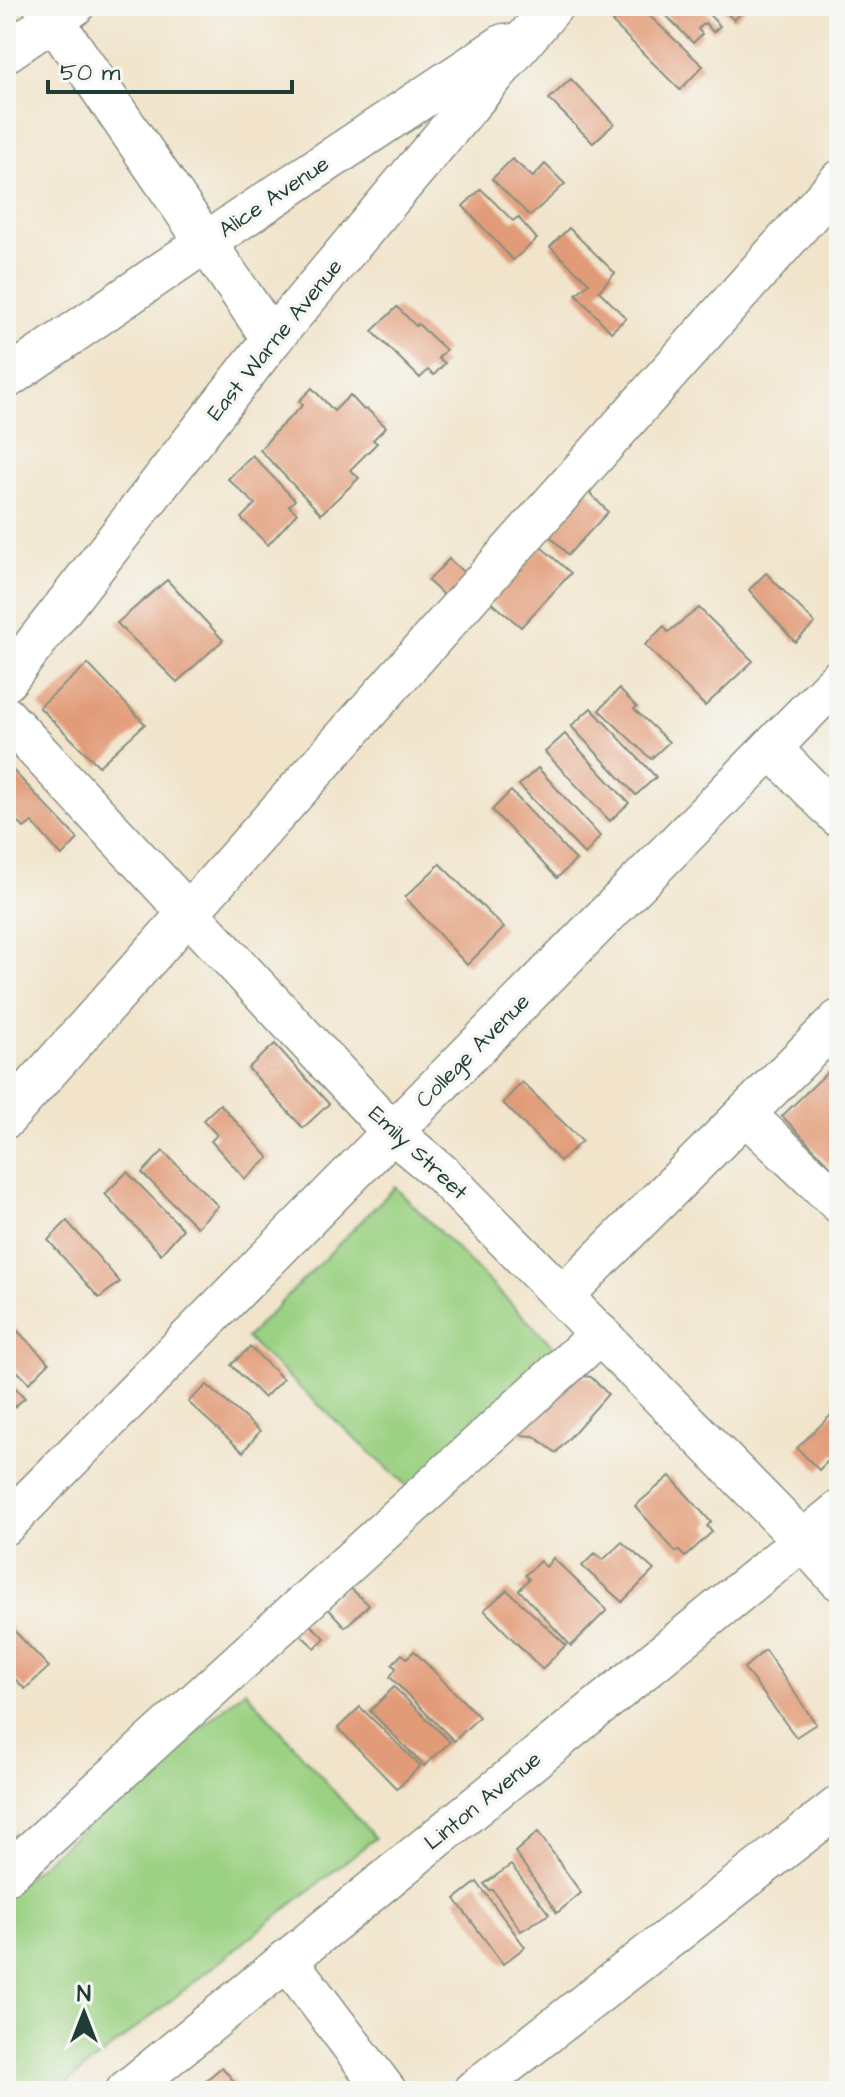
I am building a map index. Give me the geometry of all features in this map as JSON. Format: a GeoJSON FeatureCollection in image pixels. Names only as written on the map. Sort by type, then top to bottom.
{"type":"FeatureCollection","features":[{"type":"Feature","properties":{"kind":"street"},"geometry":{"type":"LineString","coordinates":[[6,52],[57,11],[272,339]]}},
{"type":"Feature","properties":{"kind":"street","name":"Alice Avenue"},"geometry":{"type":"LineString","coordinates":[[6,379],[548,12]]}},
{"type":"Feature","properties":{"kind":"street","name":"East Warne Avenue"},"geometry":{"type":"LineString","coordinates":[[6,681],[272,339],[548,12]]}},
{"type":"Feature","properties":{"kind":"street"},"geometry":{"type":"LineString","coordinates":[[6,1118],[839,181]]}},
{"type":"Feature","properties":{"kind":"street","name":"College Avenue"},"geometry":{"type":"LineString","coordinates":[[6,1524],[839,679]]}},
{"type":"Feature","properties":{"kind":"street","name":"Emily Street"},"geometry":{"type":"LineString","coordinates":[[6,717],[393,1133],[441,1173],[839,1580]]}},
{"type":"Feature","properties":{"kind":"street"},"geometry":{"type":"LineString","coordinates":[[771,748],[839,817]]}},
{"type":"Feature","properties":{"kind":"street"},"geometry":{"type":"LineString","coordinates":[[563,1296],[839,1020]]}},
{"type":"Feature","properties":{"kind":"street"},"geometry":{"type":"LineString","coordinates":[[745,1114],[839,1203]]}},
{"type":"Feature","properties":{"kind":"street"},"geometry":{"type":"LineString","coordinates":[[6,1875],[600,1334]]}},
{"type":"Feature","properties":{"kind":"street","name":"Linton Avenue"},"geometry":{"type":"LineString","coordinates":[[126,2091],[839,1511]]}},
{"type":"Feature","properties":{"kind":"street"},"geometry":{"type":"LineString","coordinates":[[473,2091],[839,1806]]}},
{"type":"Feature","properties":{"kind":"street"},"geometry":{"type":"LineString","coordinates":[[287,1960],[386,2091]]}},
{"type":"Feature","properties":{"kind":"green space"},"geometry":{"type":"Polygon","coordinates":[[[395,1187],[554,1347],[409,1488],[246,1338],[395,1187]]]}},
{"type":"Feature","properties":{"kind":"green space"},"geometry":{"type":"Polygon","coordinates":[[[245,1690],[375,1838],[57,2091],[6,2091],[6,1895],[245,1690]]]}},
{"type":"Feature","properties":{"kind":"building"},"geometry":{"type":"Polygon","coordinates":[[[629,6],[639,6],[703,66],[680,90],[612,22],[629,6]]]}},
{"type":"Feature","properties":{"kind":"building"},"geometry":{"type":"Polygon","coordinates":[[[657,6],[701,6],[720,26],[713,32],[705,23],[698,29],[702,34],[693,43],[657,6]]]}},
{"type":"Feature","properties":{"kind":"building"},"geometry":{"type":"Polygon","coordinates":[[[719,6],[748,6],[734,20],[719,6]]]}},
{"type":"Feature","properties":{"kind":"building"},"geometry":{"type":"Polygon","coordinates":[[[571,79],[614,124],[593,143],[549,99],[571,79]]]}},
{"type":"Feature","properties":{"kind":"building"},"geometry":{"type":"Polygon","coordinates":[[[512,159],[533,177],[545,164],[565,184],[530,216],[492,179],[512,159]]]}},
{"type":"Feature","properties":{"kind":"building"},"geometry":{"type":"Polygon","coordinates":[[[481,189],[513,221],[518,217],[537,239],[513,260],[463,206],[481,189]]]}},
{"type":"Feature","properties":{"kind":"building"},"geometry":{"type":"Polygon","coordinates":[[[569,228],[615,273],[599,291],[626,318],[611,332],[576,294],[589,283],[550,247],[569,228]]]}},
{"type":"Feature","properties":{"kind":"building"},"geometry":{"type":"Polygon","coordinates":[[[397,307],[446,350],[438,358],[445,363],[434,375],[428,370],[420,378],[372,331],[397,307]]]}},
{"type":"Feature","properties":{"kind":"building"},"geometry":{"type":"Polygon","coordinates":[[[312,388],[334,411],[350,395],[386,427],[373,440],[377,443],[350,470],[359,478],[321,514],[260,450],[303,405],[299,401],[312,388]]]}},
{"type":"Feature","properties":{"kind":"building"},"geometry":{"type":"Polygon","coordinates":[[[252,455],[295,500],[289,506],[297,513],[268,545],[241,518],[255,504],[228,479],[252,455]]]}},
{"type":"Feature","properties":{"kind":"building"},"geometry":{"type":"Polygon","coordinates":[[[587,490],[608,512],[568,555],[547,533],[587,490]]]}},
{"type":"Feature","properties":{"kind":"building"},"geometry":{"type":"Polygon","coordinates":[[[541,547],[571,573],[521,627],[490,601],[541,547]]]}},
{"type":"Feature","properties":{"kind":"building"},"geometry":{"type":"Polygon","coordinates":[[[449,559],[471,579],[450,601],[428,581],[449,559]]]}},
{"type":"Feature","properties":{"kind":"building"},"geometry":{"type":"Polygon","coordinates":[[[766,573],[815,623],[795,642],[749,590],[766,573]]]}},
{"type":"Feature","properties":{"kind":"building"},"geometry":{"type":"Polygon","coordinates":[[[167,580],[223,640],[177,682],[117,623],[167,580]]]}},
{"type":"Feature","properties":{"kind":"building"},"geometry":{"type":"Polygon","coordinates":[[[699,608],[753,661],[705,706],[645,645],[664,626],[668,632],[699,608]]]}},
{"type":"Feature","properties":{"kind":"building"},"geometry":{"type":"Polygon","coordinates":[[[88,664],[145,724],[99,766],[39,707],[88,664]]]}},
{"type":"Feature","properties":{"kind":"building"},"geometry":{"type":"Polygon","coordinates":[[[619,689],[637,707],[634,709],[669,742],[651,759],[599,710],[619,689]]]}},
{"type":"Feature","properties":{"kind":"building"},"geometry":{"type":"Polygon","coordinates":[[[591,708],[656,777],[636,795],[571,726],[591,708]]]}},
{"type":"Feature","properties":{"kind":"building"},"geometry":{"type":"Polygon","coordinates":[[[565,734],[629,803],[610,821],[545,752],[565,734]]]}},
{"type":"Feature","properties":{"kind":"building"},"geometry":{"type":"Polygon","coordinates":[[[6,763],[78,839],[62,856],[32,822],[24,828],[6,809],[6,763]]]}},
{"type":"Feature","properties":{"kind":"building"},"geometry":{"type":"Polygon","coordinates":[[[538,768],[600,836],[585,855],[519,785],[538,768]]]}},
{"type":"Feature","properties":{"kind":"building"},"geometry":{"type":"Polygon","coordinates":[[[511,791],[576,860],[557,878],[492,810],[511,791]]]}},
{"type":"Feature","properties":{"kind":"building"},"geometry":{"type":"Polygon","coordinates":[[[440,864],[504,928],[467,965],[405,897],[440,864]]]}},
{"type":"Feature","properties":{"kind":"building"},"geometry":{"type":"Polygon","coordinates":[[[275,1044],[329,1104],[303,1128],[248,1068],[275,1044]]]}},
{"type":"Feature","properties":{"kind":"building"},"geometry":{"type":"Polygon","coordinates":[[[839,1061],[839,1175],[782,1116],[839,1061]]]}},
{"type":"Feature","properties":{"kind":"building"},"geometry":{"type":"Polygon","coordinates":[[[522,1082],[582,1141],[560,1161],[503,1103],[522,1082]]]}},
{"type":"Feature","properties":{"kind":"building"},"geometry":{"type":"Polygon","coordinates":[[[220,1104],[269,1158],[245,1179],[211,1141],[217,1135],[203,1120],[220,1104]]]}},
{"type":"Feature","properties":{"kind":"building"},"geometry":{"type":"Polygon","coordinates":[[[163,1151],[218,1206],[197,1227],[142,1173],[163,1151]]]}},
{"type":"Feature","properties":{"kind":"building"},"geometry":{"type":"Polygon","coordinates":[[[127,1172],[183,1229],[161,1254],[105,1194],[127,1172]]]}},
{"type":"Feature","properties":{"kind":"building"},"geometry":{"type":"Polygon","coordinates":[[[67,1221],[120,1282],[99,1298],[48,1240],[67,1221]]]}},
{"type":"Feature","properties":{"kind":"building"},"geometry":{"type":"Polygon","coordinates":[[[6,1319],[49,1363],[29,1383],[6,1360],[6,1319]]]}},
{"type":"Feature","properties":{"kind":"building"},"geometry":{"type":"Polygon","coordinates":[[[250,1347],[283,1379],[264,1398],[231,1365],[250,1347]]]}},
{"type":"Feature","properties":{"kind":"building"},"geometry":{"type":"Polygon","coordinates":[[[576,1375],[591,1377],[608,1394],[556,1453],[534,1436],[518,1435],[576,1375]]]}},
{"type":"Feature","properties":{"kind":"building"},"geometry":{"type":"Polygon","coordinates":[[[6,1378],[25,1398],[6,1414],[6,1378]]]}},
{"type":"Feature","properties":{"kind":"building"},"geometry":{"type":"Polygon","coordinates":[[[207,1385],[260,1431],[243,1452],[188,1402],[207,1385]]]}},
{"type":"Feature","properties":{"kind":"building"},"geometry":{"type":"Polygon","coordinates":[[[839,1407],[839,1450],[819,1470],[797,1448],[839,1407]]]}},
{"type":"Feature","properties":{"kind":"building"},"geometry":{"type":"Polygon","coordinates":[[[670,1476],[711,1522],[707,1526],[712,1532],[685,1557],[678,1550],[676,1552],[635,1506],[670,1476]]]}},
{"type":"Feature","properties":{"kind":"building"},"geometry":{"type":"Polygon","coordinates":[[[622,1542],[654,1570],[622,1602],[582,1566],[595,1553],[603,1560],[622,1542]]]}},
{"type":"Feature","properties":{"kind":"building"},"geometry":{"type":"Polygon","coordinates":[[[553,1558],[607,1610],[571,1646],[519,1590],[529,1579],[525,1575],[540,1561],[546,1567],[553,1558]]]}},
{"type":"Feature","properties":{"kind":"building"},"geometry":{"type":"Polygon","coordinates":[[[347,1585],[369,1605],[345,1627],[325,1605],[347,1585]]]}},
{"type":"Feature","properties":{"kind":"building"},"geometry":{"type":"Polygon","coordinates":[[[507,1590],[566,1645],[542,1669],[484,1610],[507,1590]]]}},
{"type":"Feature","properties":{"kind":"building"},"geometry":{"type":"Polygon","coordinates":[[[306,1621],[325,1638],[315,1648],[295,1630],[306,1621]]]}},
{"type":"Feature","properties":{"kind":"building"},"geometry":{"type":"Polygon","coordinates":[[[6,1622],[49,1667],[25,1689],[6,1670],[6,1622]]]}},
{"type":"Feature","properties":{"kind":"building"},"geometry":{"type":"Polygon","coordinates":[[[765,1650],[816,1724],[796,1737],[744,1668],[765,1650]]]}},
{"type":"Feature","properties":{"kind":"building"},"geometry":{"type":"Polygon","coordinates":[[[414,1651],[479,1717],[454,1741],[390,1677],[396,1668],[392,1664],[402,1654],[407,1658],[414,1651]]]}},
{"type":"Feature","properties":{"kind":"building"},"geometry":{"type":"Polygon","coordinates":[[[394,1687],[450,1742],[424,1766],[370,1711],[394,1687]]]}},
{"type":"Feature","properties":{"kind":"building"},"geometry":{"type":"Polygon","coordinates":[[[360,1707],[420,1766],[397,1789],[338,1728],[360,1707]]]}},
{"type":"Feature","properties":{"kind":"building"},"geometry":{"type":"Polygon","coordinates":[[[538,1832],[581,1893],[557,1913],[515,1852],[538,1832]]]}},
{"type":"Feature","properties":{"kind":"building"},"geometry":{"type":"Polygon","coordinates":[[[511,1865],[549,1914],[521,1931],[493,1890],[484,1884],[511,1865]]]}},
{"type":"Feature","properties":{"kind":"building"},"geometry":{"type":"Polygon","coordinates":[[[477,1882],[525,1947],[503,1964],[455,1899],[477,1882]]]}},
{"type":"Feature","properties":{"kind":"building"},"geometry":{"type":"Polygon","coordinates":[[[222,2067],[242,2091],[193,2091],[222,2067]]]}}]}
